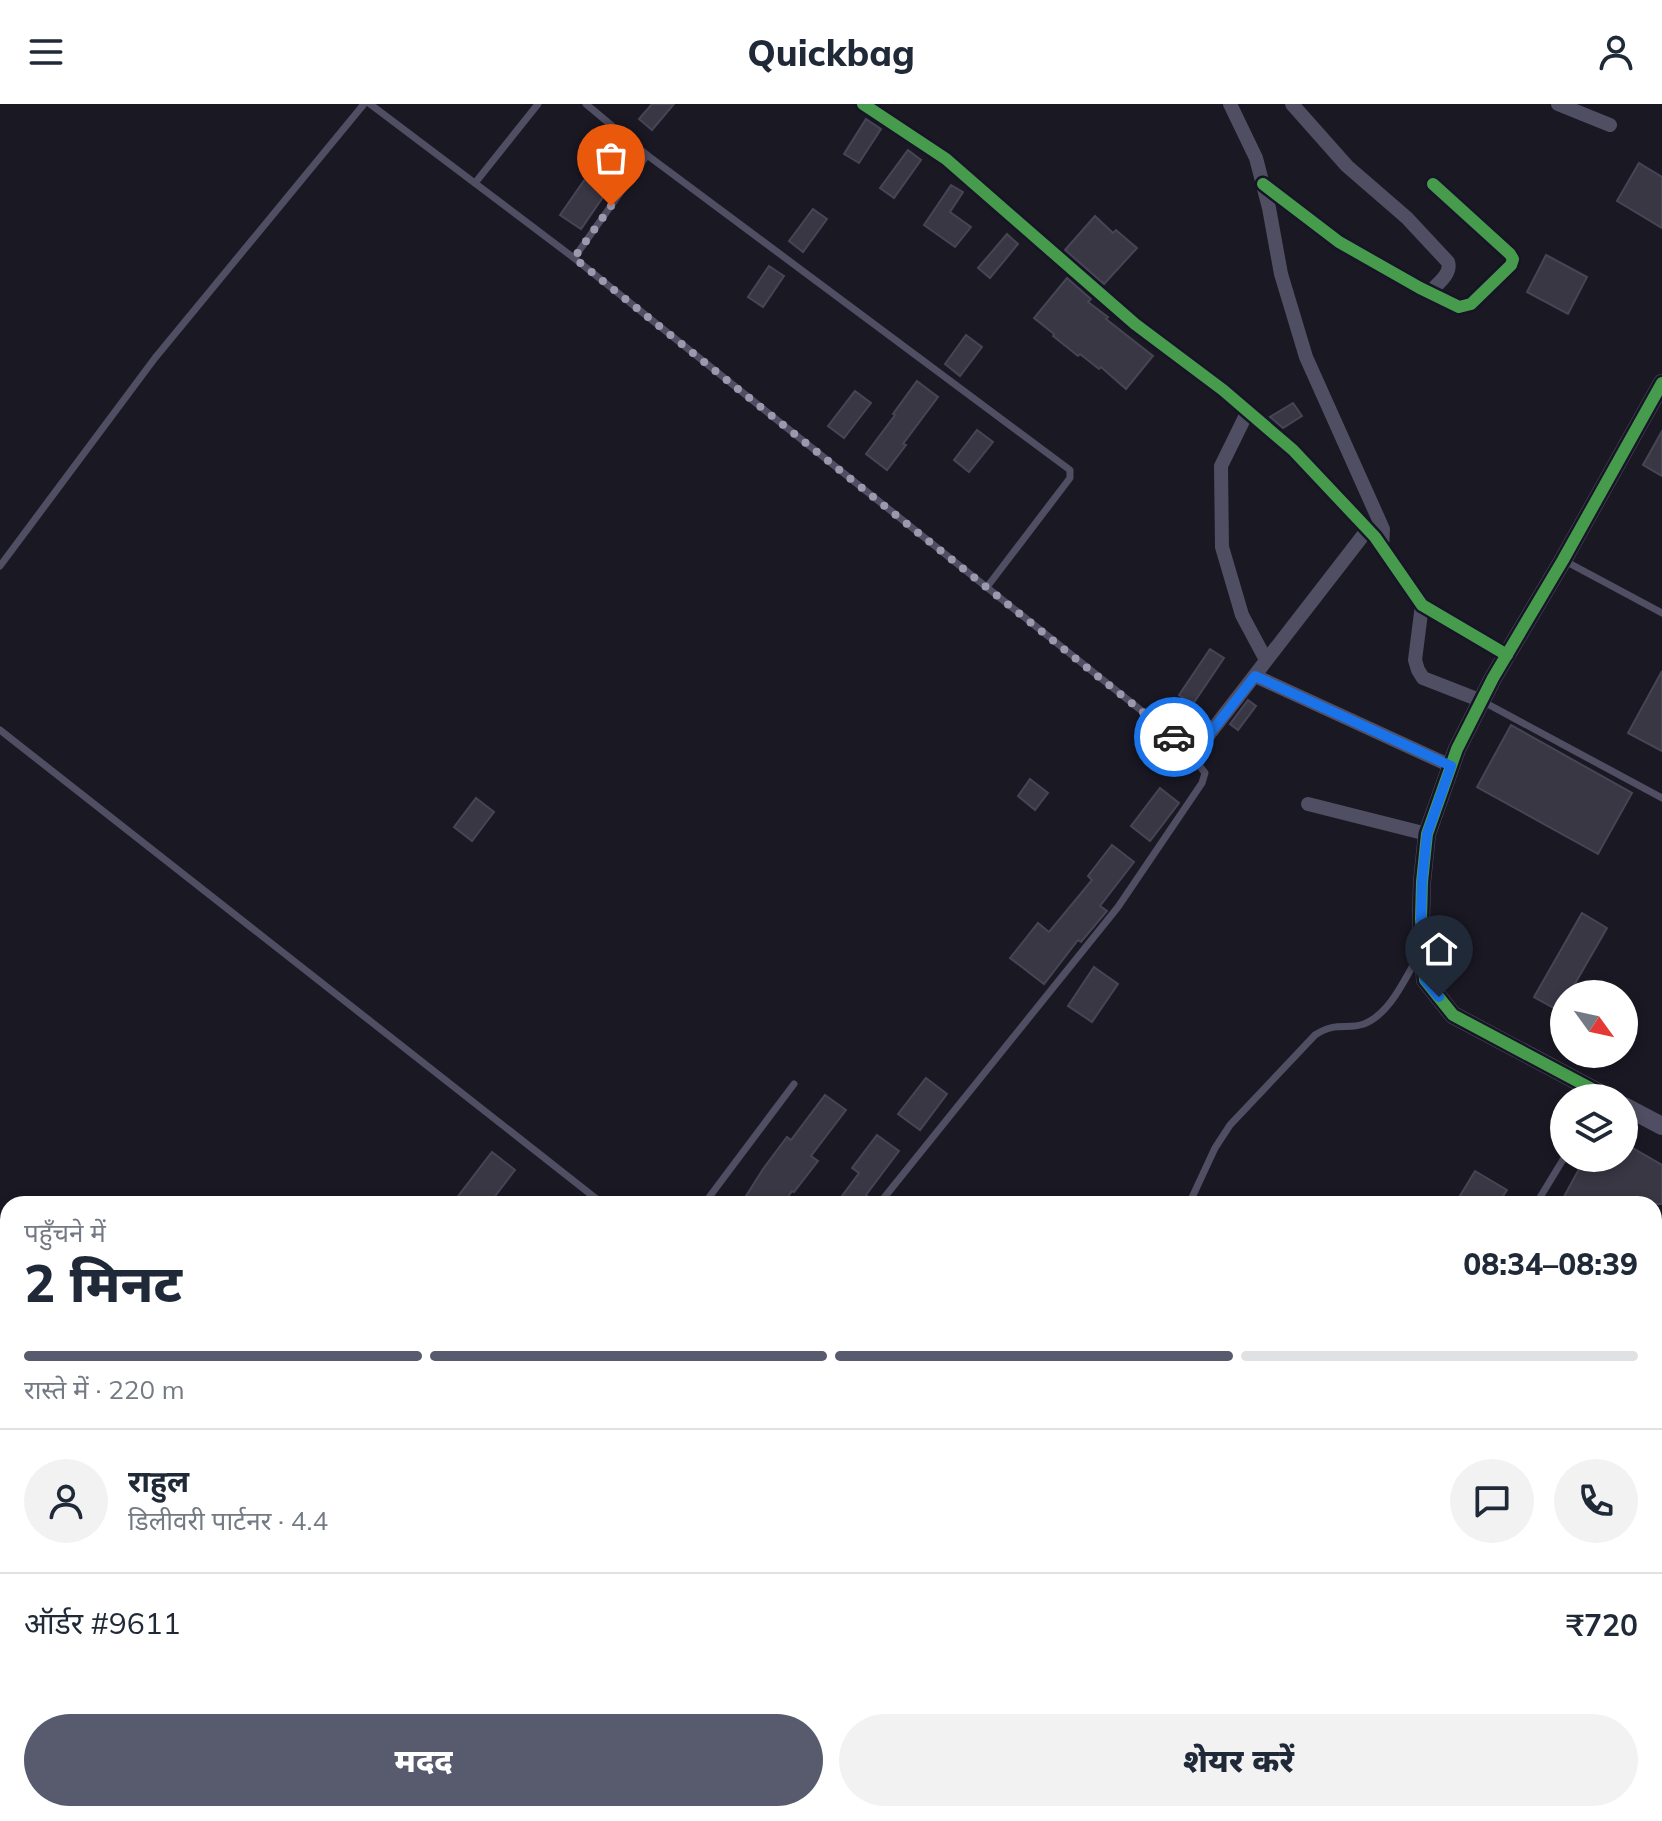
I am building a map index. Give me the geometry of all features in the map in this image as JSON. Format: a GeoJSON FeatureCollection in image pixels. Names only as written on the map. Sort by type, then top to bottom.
{"type":"FeatureCollection","features":[{"type":"Feature","properties":{"kind":"street"},"geometry":{"type":"LineString","coordinates":[[863,104],[946,159],[1135,324],[1223,390],[1293,450],[1368,529],[1422,605],[1507,655]]}},
{"type":"Feature","properties":{"kind":"street"},"geometry":{"type":"LineString","coordinates":[[1230,104],[1256,158],[1281,274],[1306,357],[1383,529],[1382,547]]}},
{"type":"Feature","properties":{"kind":"street"},"geometry":{"type":"LineString","coordinates":[[1292,104],[1347,166],[1407,218],[1448,262],[1448,272],[1429,293]]}},
{"type":"Feature","properties":{"kind":"street"},"geometry":{"type":"LineString","coordinates":[[1558,104],[1610,125]]}},
{"type":"Feature","properties":{"kind":"street"},"geometry":{"type":"LineString","coordinates":[[1263,184],[1339,242],[1429,293],[1464,307],[1471,304],[1511,265],[1513,259],[1433,184]]}},
{"type":"Feature","properties":{"kind":"street"},"geometry":{"type":"LineString","coordinates":[[1580,1084],[1453,1015],[1425,980],[1422,882],[1427,834],[1451,766],[1482,701],[1662,383]]}},
{"type":"Feature","properties":{"kind":"street"},"geometry":{"type":"LineString","coordinates":[[1248,411],[1221,466],[1222,547],[1242,615],[1266,660]]}},
{"type":"Feature","properties":{"kind":"street"},"geometry":{"type":"LineString","coordinates":[[1193,755],[1368,529]]}},
{"type":"Feature","properties":{"kind":"street"},"geometry":{"type":"LineString","coordinates":[[1422,605],[1415,660],[1418,670],[1423,678],[1482,701]]}},
{"type":"Feature","properties":{"kind":"street"},"geometry":{"type":"LineString","coordinates":[[1255,676],[1451,766]]}},
{"type":"Feature","properties":{"kind":"street"},"geometry":{"type":"LineString","coordinates":[[1308,804],[1427,834]]}},
{"type":"Feature","properties":{"kind":"street"},"geometry":{"type":"LineString","coordinates":[[1638,1113],[1662,1126]]}},
{"type":"Feature","properties":{"kind":"lane"},"geometry":{"type":"LineString","coordinates":[[0,566],[155,358],[364,104]]}},
{"type":"Feature","properties":{"kind":"lane"},"geometry":{"type":"LineString","coordinates":[[370,104],[574,258],[1182,743],[1205,773],[1202,783],[1118,907],[885,1196]]}},
{"type":"Feature","properties":{"kind":"lane"},"geometry":{"type":"LineString","coordinates":[[475,183],[538,104]]}},
{"type":"Feature","properties":{"kind":"lane"},"geometry":{"type":"LineString","coordinates":[[586,104],[647,155],[1070,470],[1070,478],[987,587]]}},
{"type":"Feature","properties":{"kind":"lane"},"geometry":{"type":"LineString","coordinates":[[574,258],[647,155]]}},
{"type":"Feature","properties":{"kind":"lane"},"geometry":{"type":"LineString","coordinates":[[1563,560],[1662,613]]}},
{"type":"Feature","properties":{"kind":"lane"},"geometry":{"type":"LineString","coordinates":[[1482,701],[1662,798]]}},
{"type":"Feature","properties":{"kind":"lane"},"geometry":{"type":"LineString","coordinates":[[0,730],[593,1196]]}},
{"type":"Feature","properties":{"kind":"lane"},"geometry":{"type":"LineString","coordinates":[[1193,1196],[1215,1148],[1230,1125],[1315,1035],[1325,1028],[1362,1024],[1376,1016],[1391,1001],[1423,947]]}},
{"type":"Feature","properties":{"kind":"lane"},"geometry":{"type":"LineString","coordinates":[[710,1196],[794,1084]]}},
{"type":"Feature","properties":{"kind":"lane"},"geometry":{"type":"LineString","coordinates":[[1541,1196],[1555,1172]]}},
{"type":"Feature","properties":{"kind":"building"},"geometry":{"type":"Polygon","coordinates":[[[652,104],[674,104],[652,130],[639,119],[652,104]]]}},
{"type":"Feature","properties":{"kind":"building"},"geometry":{"type":"Polygon","coordinates":[[[866,119],[881,129],[859,163],[844,154],[866,119]]]}},
{"type":"Feature","properties":{"kind":"building"},"geometry":{"type":"Polygon","coordinates":[[[612,138],[634,155],[601,195],[603,197],[581,229],[560,215],[592,169],[589,167],[612,138]]]}},
{"type":"Feature","properties":{"kind":"building"},"geometry":{"type":"Polygon","coordinates":[[[908,150],[921,160],[894,198],[880,188],[908,150]]]}},
{"type":"Feature","properties":{"kind":"building"},"geometry":{"type":"Polygon","coordinates":[[[1639,163],[1662,177],[1662,228],[1617,201],[1639,163]]]}},
{"type":"Feature","properties":{"kind":"building"},"geometry":{"type":"Polygon","coordinates":[[[951,185],[963,192],[950,212],[971,227],[955,247],[924,225],[951,185]]]}},
{"type":"Feature","properties":{"kind":"building"},"geometry":{"type":"Polygon","coordinates":[[[813,209],[827,219],[803,252],[789,241],[813,209]]]}},
{"type":"Feature","properties":{"kind":"building"},"geometry":{"type":"Polygon","coordinates":[[[1095,216],[1113,233],[1116,230],[1137,248],[1104,284],[1065,250],[1095,216]]]}},
{"type":"Feature","properties":{"kind":"building"},"geometry":{"type":"Polygon","coordinates":[[[1007,234],[1018,244],[990,278],[978,268],[1007,234]]]}},
{"type":"Feature","properties":{"kind":"building"},"geometry":{"type":"Polygon","coordinates":[[[1546,255],[1587,277],[1568,314],[1527,292],[1546,255]]]}},
{"type":"Feature","properties":{"kind":"building"},"geometry":{"type":"Polygon","coordinates":[[[769,266],[784,276],[763,307],[748,297],[769,266]]]}},
{"type":"Feature","properties":{"kind":"building"},"geometry":{"type":"Polygon","coordinates":[[[1067,278],[1091,299],[1088,302],[1108,317],[1106,319],[1153,356],[1126,389],[1101,367],[1099,369],[1080,354],[1078,356],[1034,318],[1067,278]]]}},
{"type":"Feature","properties":{"kind":"building"},"geometry":{"type":"Polygon","coordinates":[[[966,335],[982,347],[960,376],[945,364],[966,335]]]}},
{"type":"Feature","properties":{"kind":"building"},"geometry":{"type":"Polygon","coordinates":[[[917,381],[938,397],[887,470],[866,454],[917,381]]]}},
{"type":"Feature","properties":{"kind":"building"},"geometry":{"type":"Polygon","coordinates":[[[855,391],[871,403],[844,438],[828,426],[855,391]]]}},
{"type":"Feature","properties":{"kind":"building"},"geometry":{"type":"Polygon","coordinates":[[[1293,403],[1302,416],[1283,428],[1270,417],[1293,403]]]}},
{"type":"Feature","properties":{"kind":"building"},"geometry":{"type":"Polygon","coordinates":[[[977,430],[993,442],[969,472],[954,460],[977,430]]]}},
{"type":"Feature","properties":{"kind":"building"},"geometry":{"type":"Polygon","coordinates":[[[1662,431],[1662,476],[1643,465],[1662,431]]]}},
{"type":"Feature","properties":{"kind":"building"},"geometry":{"type":"Polygon","coordinates":[[[1210,649],[1224,658],[1193,704],[1179,695],[1210,649]]]}},
{"type":"Feature","properties":{"kind":"building"},"geometry":{"type":"Polygon","coordinates":[[[1662,671],[1662,751],[1628,733],[1662,671]]]}},
{"type":"Feature","properties":{"kind":"building"},"geometry":{"type":"Polygon","coordinates":[[[1248,700],[1256,706],[1238,730],[1230,724],[1248,700]]]}},
{"type":"Feature","properties":{"kind":"building"},"geometry":{"type":"Polygon","coordinates":[[[1511,725],[1632,793],[1598,854],[1477,787],[1511,725]]]}},
{"type":"Feature","properties":{"kind":"building"},"geometry":{"type":"Polygon","coordinates":[[[1030,779],[1048,793],[1035,810],[1018,796],[1030,779]]]}},
{"type":"Feature","properties":{"kind":"building"},"geometry":{"type":"Polygon","coordinates":[[[1160,788],[1179,803],[1150,841],[1131,826],[1160,788]]]}},
{"type":"Feature","properties":{"kind":"building"},"geometry":{"type":"Polygon","coordinates":[[[476,798],[494,812],[472,841],[454,827],[476,798]]]}},
{"type":"Feature","properties":{"kind":"building"},"geometry":{"type":"Polygon","coordinates":[[[1112,845],[1134,862],[1100,906],[1107,911],[1081,942],[1078,940],[1044,984],[1010,958],[1038,923],[1049,932],[1092,880],[1088,876],[1112,845]]]}},
{"type":"Feature","properties":{"kind":"building"},"geometry":{"type":"Polygon","coordinates":[[[1582,913],[1607,928],[1577,980],[1550,980],[1550,1006],[1534,997],[1582,913]]]}},
{"type":"Feature","properties":{"kind":"building"},"geometry":{"type":"Polygon","coordinates":[[[1094,967],[1118,984],[1092,1022],[1068,1006],[1094,967]]]}},
{"type":"Feature","properties":{"kind":"building"},"geometry":{"type":"Polygon","coordinates":[[[926,1078],[947,1094],[920,1130],[898,1114],[926,1078]]]}},
{"type":"Feature","properties":{"kind":"building"},"geometry":{"type":"Polygon","coordinates":[[[825,1095],[846,1110],[811,1156],[818,1161],[794,1192],[789,1196],[746,1196],[787,1137],[791,1140],[825,1095]]]}},
{"type":"Feature","properties":{"kind":"building"},"geometry":{"type":"Polygon","coordinates":[[[877,1135],[899,1151],[867,1196],[842,1196],[859,1173],[852,1168],[877,1135]]]}},
{"type":"Feature","properties":{"kind":"building"},"geometry":{"type":"Polygon","coordinates":[[[1638,1151],[1662,1165],[1662,1196],[1564,1196],[1577,1172],[1638,1172],[1638,1151]]]}},
{"type":"Feature","properties":{"kind":"building"},"geometry":{"type":"Polygon","coordinates":[[[492,1152],[515,1170],[495,1196],[458,1196],[492,1152]]]}},
{"type":"Feature","properties":{"kind":"building"},"geometry":{"type":"Polygon","coordinates":[[[1475,1171],[1507,1190],[1503,1196],[1460,1196],[1475,1171]]]}},
{"type":"Feature","properties":{"kind":"cycle path"},"geometry":{"type":"LineString","coordinates":[[863,104],[946,159],[1135,324],[1223,390],[1293,450],[1375,537],[1422,605],[1507,655]]}},
{"type":"Feature","properties":{"kind":"cycle path"},"geometry":{"type":"LineString","coordinates":[[1263,184],[1339,242],[1459,307],[1471,304],[1511,265],[1513,259],[1433,184]]}},
{"type":"Feature","properties":{"kind":"cycle path"},"geometry":{"type":"LineString","coordinates":[[1583,1084],[1453,1015],[1425,980],[1421,919],[1427,834],[1457,749],[1493,678],[1662,383]]}},
{"type":"Feature","properties":{"kind":"way so far"},"geometry":{"type":"LineString","coordinates":[[611,206],[574,258],[1174,737]]}},
{"type":"Feature","properties":{"kind":"route"},"geometry":{"type":"LineString","coordinates":[[1174,737],[1193,755],[1255,676],[1451,766],[1427,834],[1422,882],[1425,980],[1439,997]]}}]}
